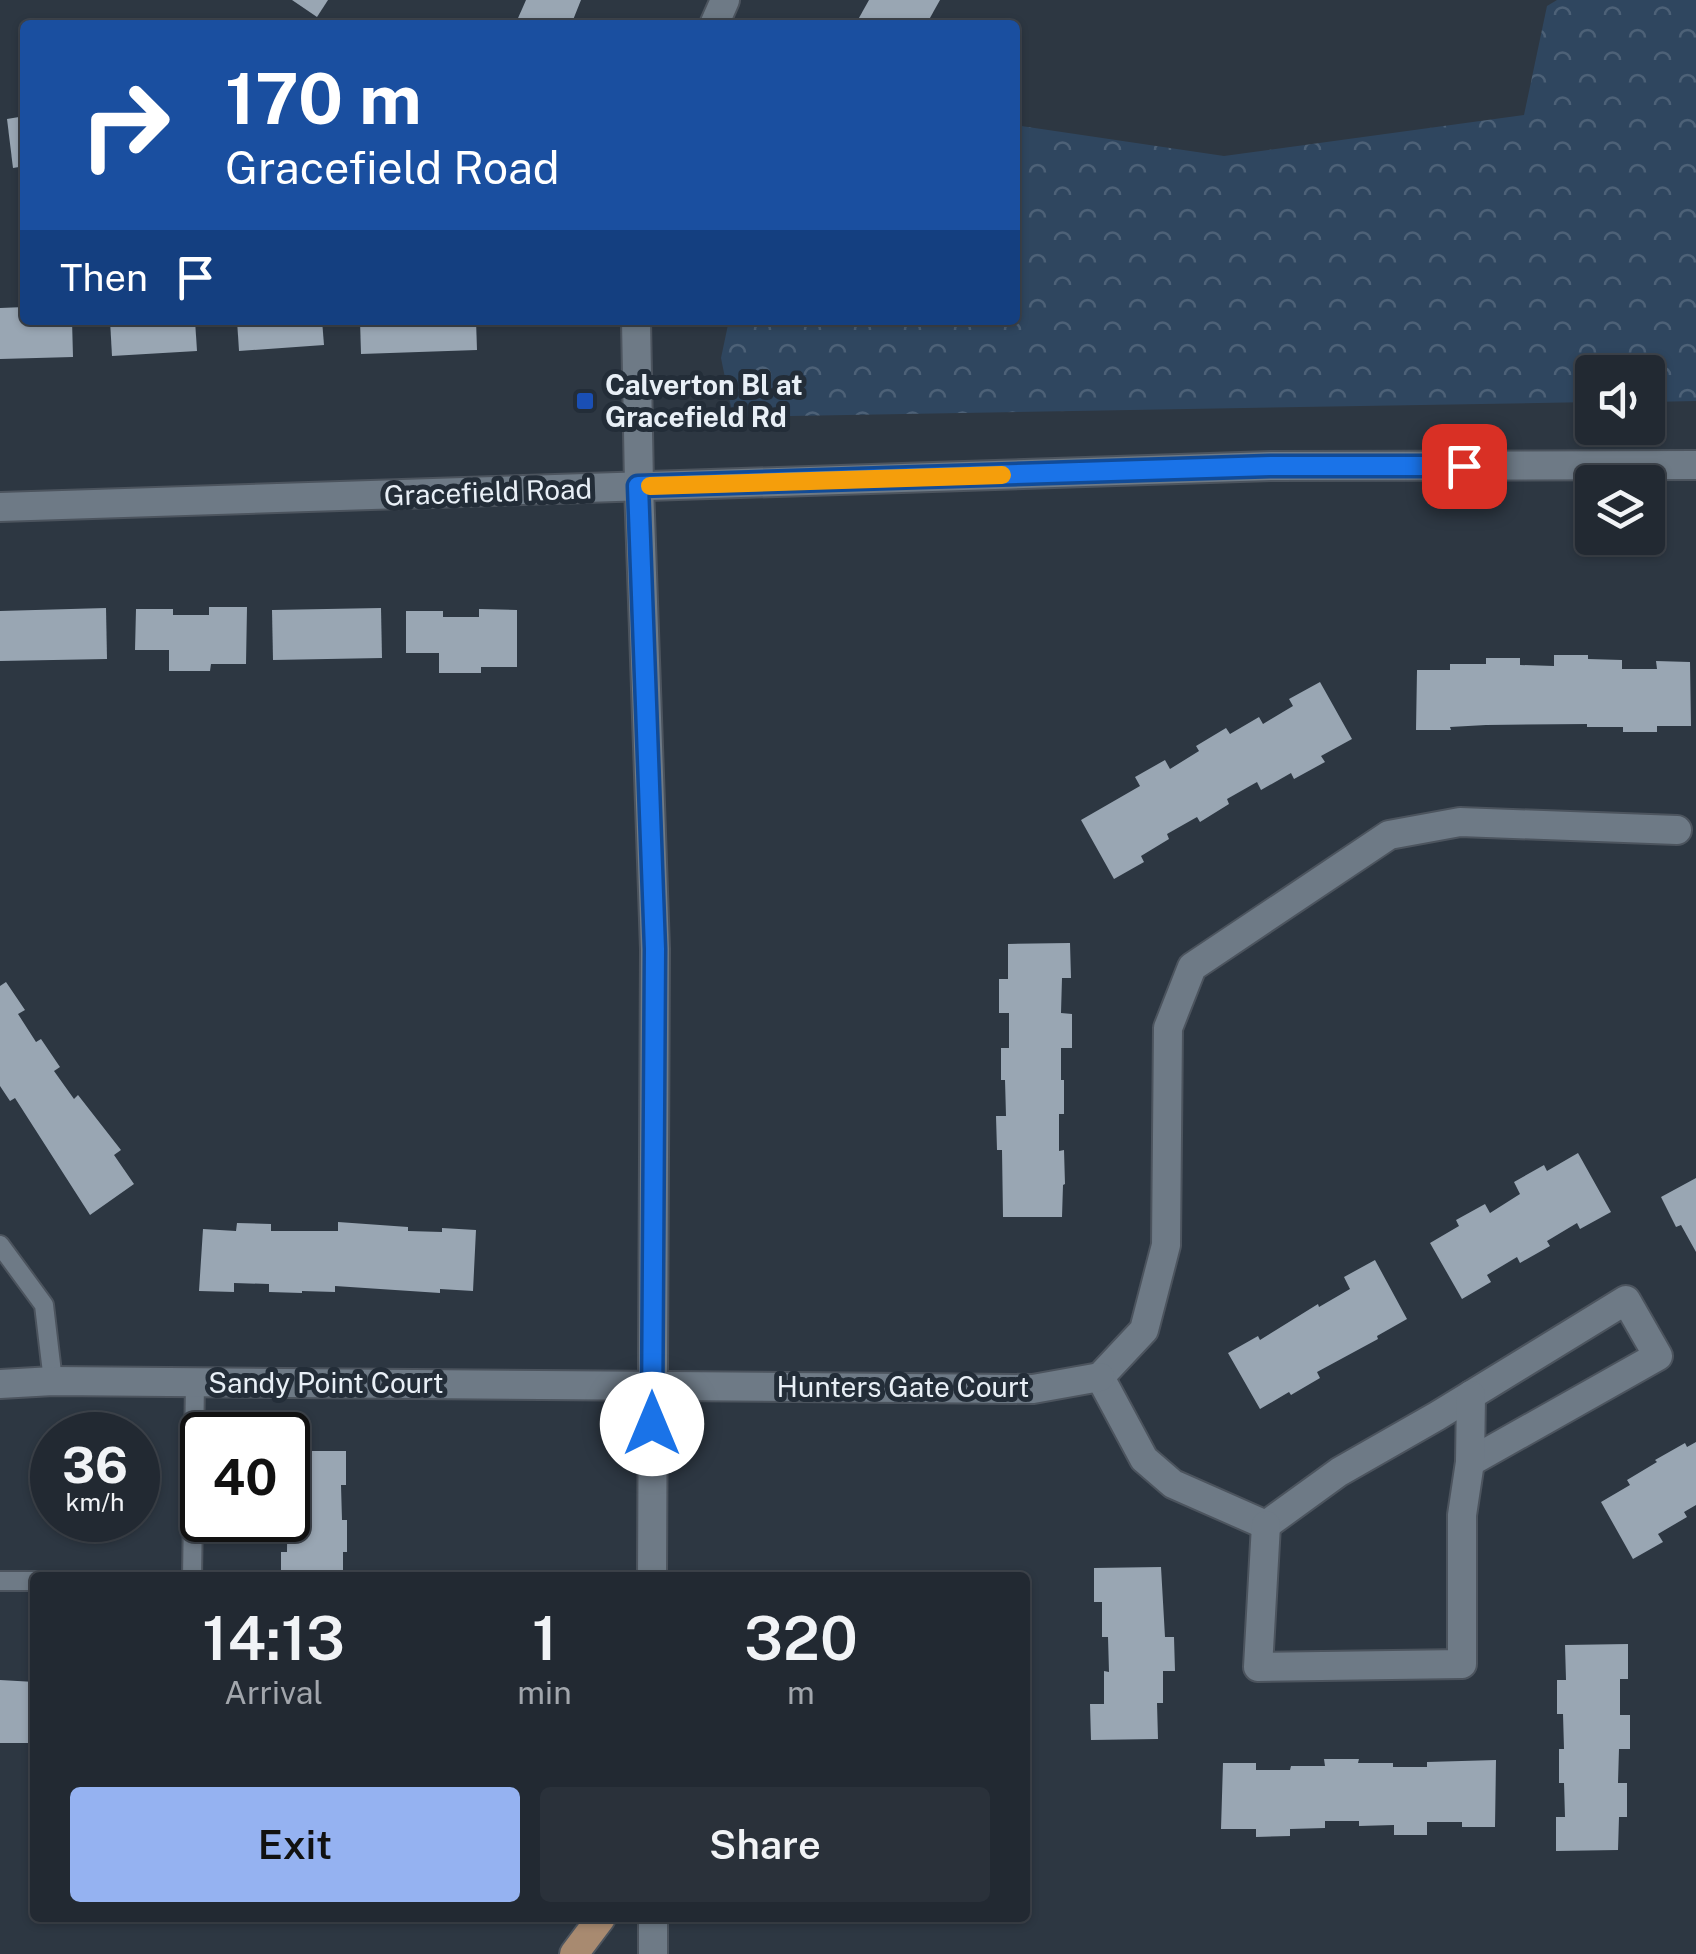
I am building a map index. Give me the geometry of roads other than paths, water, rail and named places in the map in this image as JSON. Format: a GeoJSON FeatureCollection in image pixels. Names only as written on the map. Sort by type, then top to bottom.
{"type":"FeatureCollection","features":[{"type":"Feature","properties":{"kind":"main road"},"geometry":{"type":"LineString","coordinates":[[574,1954],[598,1922]]}},
{"type":"Feature","properties":{"kind":"street"},"geometry":{"type":"LineString","coordinates":[[636,325],[655,949],[652,1572]]}},
{"type":"Feature","properties":{"kind":"street","name":"Gracefield Road"},"geometry":{"type":"LineString","coordinates":[[0,507],[1270,466],[1696,465]]}},
{"type":"Feature","properties":{"kind":"street"},"geometry":{"type":"LineString","coordinates":[[1266,1524],[1173,1484],[1144,1459],[1100,1377],[1144,1330],[1166,1245],[1168,1028],[1192,967],[1389,834],[1460,822],[1677,830]]}},
{"type":"Feature","properties":{"kind":"street"},"geometry":{"type":"LineString","coordinates":[[1266,1524],[1339,1472],[1626,1300],[1658,1356],[1470,1462]]}},
{"type":"Feature","properties":{"kind":"street","name":"Hunters Gate Court"},"geometry":{"type":"LineString","coordinates":[[652,1385],[1033,1390],[1100,1377]]}},
{"type":"Feature","properties":{"kind":"street","name":"Sandy Point Court"},"geometry":{"type":"LineString","coordinates":[[0,1384],[53,1381],[652,1385]]}},
{"type":"Feature","properties":{"kind":"street"},"geometry":{"type":"LineString","coordinates":[[1266,1524],[1258,1667],[1462,1664],[1462,1514],[1470,1462],[1471,1395]]}},
{"type":"Feature","properties":{"kind":"street"},"geometry":{"type":"LineString","coordinates":[[653,1922],[653,1954]]}},
{"type":"Feature","properties":{"kind":"lane"},"geometry":{"type":"LineString","coordinates":[[0,1245],[44,1305],[53,1381]]}},
{"type":"Feature","properties":{"kind":"lane"},"geometry":{"type":"LineString","coordinates":[[192,1572],[196,1382]]}},
{"type":"Feature","properties":{"kind":"lane"},"geometry":{"type":"LineString","coordinates":[[0,1581],[30,1581]]}},
{"type":"Feature","properties":{"kind":"place","name":"Calverton Bl at Gracefield Rd"},"geometry":{"type":"Point","coordinates":[585,401]}}]}
